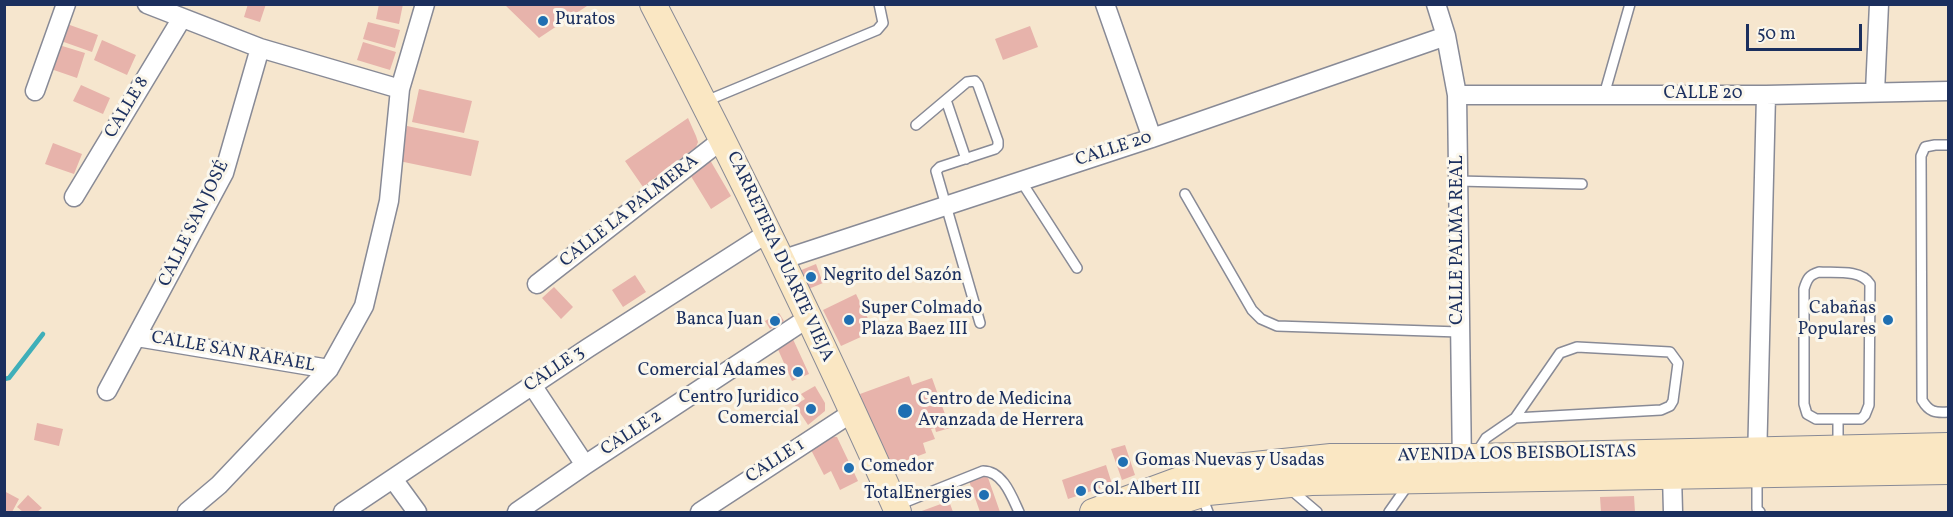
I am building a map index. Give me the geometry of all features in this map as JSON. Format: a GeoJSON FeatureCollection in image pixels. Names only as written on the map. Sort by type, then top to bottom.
{"type":"FeatureCollection","features":[{"type":"Feature","properties":{"kind":"main road","name":"CARRETERA DUARTE VIEJA"},"geometry":{"type":"LineString","coordinates":[[653,4],[769,232],[897,509]]}},
{"type":"Feature","properties":{"kind":"main road","name":"AVENIDA LOS BEISBOLISTAS"},"geometry":{"type":"LineString","coordinates":[[1093,513],[1208,470],[1331,457],[1672,475],[1838,448],[1948,446]]}},
{"type":"Feature","properties":{"kind":"main road","name":"AVENIDA LOS BEISBOLISTAS"},"geometry":{"type":"LineString","coordinates":[[1145,513],[1205,503],[1284,483],[1410,480],[1466,464],[1757,462],[1948,471]]}},
{"type":"Feature","properties":{"kind":"street"},"geometry":{"type":"LineString","coordinates":[[35,91],[66,4]]}},
{"type":"Feature","properties":{"kind":"street"},"geometry":{"type":"LineString","coordinates":[[147,4],[260,48],[400,89]]}},
{"type":"Feature","properties":{"kind":"street"},"geometry":{"type":"LineString","coordinates":[[187,513],[219,485],[329,369],[364,306],[389,201],[400,89],[425,4]]}},
{"type":"Feature","properties":{"kind":"street"},"geometry":{"type":"LineString","coordinates":[[1105,4],[1152,138]]}},
{"type":"Feature","properties":{"kind":"street","name":"CALLE PALMA REAL"},"geometry":{"type":"LineString","coordinates":[[1436,4],[1446,36],[1457,94],[1459,332],[1466,464]]}},
{"type":"Feature","properties":{"kind":"street"},"geometry":{"type":"LineString","coordinates":[[1875,92],[1879,4]]}},
{"type":"Feature","properties":{"kind":"street","name":"CALLE 8"},"geometry":{"type":"LineString","coordinates":[[74,197],[182,18]]}},
{"type":"Feature","properties":{"kind":"street","name":"CALLE 20"},"geometry":{"type":"LineString","coordinates":[[781,260],[1152,138],[1446,36]]}},
{"type":"Feature","properties":{"kind":"street","name":"CALLE SAN JOSÉ"},"geometry":{"type":"LineString","coordinates":[[107,391],[224,173],[260,48]]}},
{"type":"Feature","properties":{"kind":"street","name":"CALLE 20"},"geometry":{"type":"LineString","coordinates":[[1457,94],[1766,95],[1948,92]]}},
{"type":"Feature","properties":{"kind":"street"},"geometry":{"type":"LineString","coordinates":[[1757,462],[1766,95]]}},
{"type":"Feature","properties":{"kind":"street","name":"CALLE LA PALMERA"},"geometry":{"type":"LineString","coordinates":[[537,284],[723,140]]}},
{"type":"Feature","properties":{"kind":"street","name":"CALLE 3"},"geometry":{"type":"LineString","coordinates":[[343,513],[532,385],[769,232]]}},
{"type":"Feature","properties":{"kind":"street","name":"CALLE 2"},"geometry":{"type":"LineString","coordinates":[[517,513],[585,465],[808,318]]}},
{"type":"Feature","properties":{"kind":"street","name":"CALLE SAN RAFAEL"},"geometry":{"type":"LineString","coordinates":[[137,337],[329,369]]}},
{"type":"Feature","properties":{"kind":"street"},"geometry":{"type":"LineString","coordinates":[[532,385],[585,465]]}},
{"type":"Feature","properties":{"kind":"street","name":"CALLE 1"},"geometry":{"type":"LineString","coordinates":[[700,513],[853,412]]}},
{"type":"Feature","properties":{"kind":"street"},"geometry":{"type":"LineString","coordinates":[[1672,475],[1673,513]]}},
{"type":"Feature","properties":{"kind":"street"},"geometry":{"type":"LineString","coordinates":[[393,479],[417,513]]}},
{"type":"Feature","properties":{"kind":"lane"},"geometry":{"type":"LineString","coordinates":[[704,101],[877,30],[883,23],[879,4]]}},
{"type":"Feature","properties":{"kind":"lane"},"geometry":{"type":"LineString","coordinates":[[1604,95],[1630,4]]}},
{"type":"Feature","properties":{"kind":"lane"},"geometry":{"type":"LineString","coordinates":[[916,125],[967,82],[975,81],[998,146],[940,167],[936,171],[980,323]]}},
{"type":"Feature","properties":{"kind":"lane"},"geometry":{"type":"LineString","coordinates":[[946,100],[966,159]]}},
{"type":"Feature","properties":{"kind":"lane"},"geometry":{"type":"LineString","coordinates":[[1948,145],[1925,147],[1922,156],[1922,400],[1934,413],[1948,412]]}},
{"type":"Feature","properties":{"kind":"lane"},"geometry":{"type":"LineString","coordinates":[[1021,181],[1077,268]]}},
{"type":"Feature","properties":{"kind":"lane"},"geometry":{"type":"LineString","coordinates":[[1458,181],[1582,184]]}},
{"type":"Feature","properties":{"kind":"lane"},"geometry":{"type":"LineString","coordinates":[[1185,194],[1252,310],[1268,323],[1277,326],[1459,332]]}},
{"type":"Feature","properties":{"kind":"lane"},"geometry":{"type":"LineString","coordinates":[[1818,272],[1858,275],[1866,278],[1870,284],[1869,405],[1861,419],[1838,419],[1811,417],[1807,414],[1804,404],[1804,289],[1806,280],[1818,272]]}},
{"type":"Feature","properties":{"kind":"lane"},"geometry":{"type":"LineString","coordinates":[[1466,464],[1486,438],[1515,418],[1552,363],[1560,353],[1568,349],[1577,347],[1671,352],[1678,363],[1673,401],[1670,406],[1661,410],[1515,418]]}},
{"type":"Feature","properties":{"kind":"lane"},"geometry":{"type":"LineString","coordinates":[[1838,419],[1838,448]]}},
{"type":"Feature","properties":{"kind":"lane"},"geometry":{"type":"LineString","coordinates":[[1757,462],[1758,511]]}},
{"type":"Feature","properties":{"kind":"lane"},"geometry":{"type":"LineString","coordinates":[[897,509],[982,471],[990,471],[997,475],[1003,483],[1019,513]]}},
{"type":"Feature","properties":{"kind":"lane"},"geometry":{"type":"LineString","coordinates":[[1389,513],[1410,480]]}},
{"type":"Feature","properties":{"kind":"lane"},"geometry":{"type":"LineString","coordinates":[[1284,483],[1317,513]]}},
{"type":"Feature","properties":{"kind":"building"},"geometry":{"type":"Polygon","coordinates":[[[248,4],[266,4],[260,22],[244,17],[248,4]]]}},
{"type":"Feature","properties":{"kind":"building"},"geometry":{"type":"Polygon","coordinates":[[[379,4],[403,4],[399,24],[376,19],[379,4]]]}},
{"type":"Feature","properties":{"kind":"building","name":"Puratos"},"geometry":{"type":"Polygon","coordinates":[[[504,4],[590,4],[539,38],[504,4]]]}},
{"type":"Feature","properties":{"kind":"building"},"geometry":{"type":"Polygon","coordinates":[[[368,22],[400,30],[395,48],[363,39],[368,22]]]}},
{"type":"Feature","properties":{"kind":"building"},"geometry":{"type":"Polygon","coordinates":[[[67,24],[98,35],[92,52],[61,41],[67,24]]]}},
{"type":"Feature","properties":{"kind":"building"},"geometry":{"type":"Polygon","coordinates":[[[1030,26],[1038,47],[1003,60],[995,39],[1030,26]]]}},
{"type":"Feature","properties":{"kind":"building"},"geometry":{"type":"Polygon","coordinates":[[[102,40],[136,55],[127,75],[94,60],[102,40]]]}},
{"type":"Feature","properties":{"kind":"building"},"geometry":{"type":"Polygon","coordinates":[[[363,42],[396,52],[390,70],[357,60],[363,42]]]}},
{"type":"Feature","properties":{"kind":"building"},"geometry":{"type":"Polygon","coordinates":[[[59,45],[85,53],[77,78],[51,69],[59,45]]]}},
{"type":"Feature","properties":{"kind":"building"},"geometry":{"type":"Polygon","coordinates":[[[81,85],[110,98],[103,114],[73,101],[81,85]]]}},
{"type":"Feature","properties":{"kind":"building"},"geometry":{"type":"Polygon","coordinates":[[[419,89],[472,101],[464,133],[412,122],[419,89]]]}},
{"type":"Feature","properties":{"kind":"building"},"geometry":{"type":"Polygon","coordinates":[[[688,118],[698,142],[696,147],[643,187],[625,161],[688,118]]]}},
{"type":"Feature","properties":{"kind":"building"},"geometry":{"type":"Polygon","coordinates":[[[407,126],[479,141],[471,176],[399,161],[407,126]]]}},
{"type":"Feature","properties":{"kind":"building"},"geometry":{"type":"Polygon","coordinates":[[[53,143],[82,154],[74,174],[45,164],[53,143]]]}},
{"type":"Feature","properties":{"kind":"building"},"geometry":{"type":"Polygon","coordinates":[[[710,160],[731,196],[711,209],[689,173],[710,160]]]}},
{"type":"Feature","properties":{"kind":"building","name":"Negrito del Sazón"},"geometry":{"type":"Polygon","coordinates":[[[816,264],[823,283],[806,290],[799,271],[816,264]]]}},
{"type":"Feature","properties":{"kind":"building"},"geometry":{"type":"Polygon","coordinates":[[[635,275],[646,292],[623,307],[612,290],[635,275]]]}},
{"type":"Feature","properties":{"kind":"building"},"geometry":{"type":"Polygon","coordinates":[[[554,287],[573,307],[561,319],[542,298],[554,287]]]}},
{"type":"Feature","properties":{"kind":"building","name":"Super Colmado Plaza Baez III"},"geometry":{"type":"Polygon","coordinates":[[[856,294],[874,331],[841,346],[823,310],[856,294]]]}},
{"type":"Feature","properties":{"kind":"building","name":"Banca Juan"},"geometry":{"type":"Polygon","coordinates":[[[779,313],[784,321],[770,329],[765,321],[779,313]]]}},
{"type":"Feature","properties":{"kind":"building"},"geometry":{"type":"Polygon","coordinates":[[[792,337],[809,374],[792,381],[776,345],[792,337]]]}},
{"type":"Feature","properties":{"kind":"building","name":"Centro de Medicina Avanzada de Herrera"},"geometry":{"type":"Polygon","coordinates":[[[909,376],[912,385],[932,378],[950,428],[936,432],[935,428],[931,429],[935,439],[923,443],[926,453],[886,468],[860,394],[909,376]]]}},
{"type":"Feature","properties":{"kind":"building","name":"Centro Juridico Comercial"},"geometry":{"type":"Polygon","coordinates":[[[815,386],[825,403],[825,411],[808,425],[795,405],[805,399],[801,394],[815,386]]]}},
{"type":"Feature","properties":{"kind":"building"},"geometry":{"type":"Polygon","coordinates":[[[37,423],[63,429],[59,446],[34,440],[37,423]]]}},
{"type":"Feature","properties":{"kind":"building"},"geometry":{"type":"Polygon","coordinates":[[[829,436],[837,437],[858,481],[840,490],[831,471],[824,475],[809,446],[829,436]]]}},
{"type":"Feature","properties":{"kind":"building","name":"Gomas Nuevas y Usadas"},"geometry":{"type":"Polygon","coordinates":[[[1125,445],[1135,475],[1122,480],[1111,449],[1125,445]]]}},
{"type":"Feature","properties":{"kind":"building"},"geometry":{"type":"Polygon","coordinates":[[[1106,465],[1112,484],[1068,499],[1062,480],[1106,465]]]}},
{"type":"Feature","properties":{"kind":"building","name":"TotalEnergies"},"geometry":{"type":"Polygon","coordinates":[[[986,472],[1000,512],[980,512],[968,478],[986,472]]]}},
{"type":"Feature","properties":{"kind":"building"},"geometry":{"type":"Polygon","coordinates":[[[4,491],[19,499],[12,512],[4,511],[4,491]]]}},
{"type":"Feature","properties":{"kind":"building"},"geometry":{"type":"Polygon","coordinates":[[[28,495],[42,508],[37,512],[23,512],[17,507],[28,495]]]}},
{"type":"Feature","properties":{"kind":"building"},"geometry":{"type":"Polygon","coordinates":[[[1634,496],[1635,512],[1601,512],[1600,497],[1634,496]]]}},
{"type":"Feature","properties":{"kind":"building","name":"TotalEnergies"},"geometry":{"type":"Polygon","coordinates":[[[949,501],[953,512],[919,512],[949,501]]]}},
{"type":"Feature","properties":{"kind":"waterway"},"geometry":{"type":"LineString","coordinates":[[4,379],[9,378],[43,334]]}},
{"type":"Feature","properties":{"kind":"place","name":"Puratos"},"geometry":{"type":"Point","coordinates":[543,21]}},
{"type":"Feature","properties":{"kind":"place","name":"Negrito del Sazón"},"geometry":{"type":"Point","coordinates":[811,277]}},
{"type":"Feature","properties":{"kind":"place","name":"Super Colmado Plaza Baez III"},"geometry":{"type":"Point","coordinates":[849,320]}},
{"type":"Feature","properties":{"kind":"place","name":"Cabañas Populares"},"geometry":{"type":"Point","coordinates":[1888,320]}},
{"type":"Feature","properties":{"kind":"place","name":"Banca Juan"},"geometry":{"type":"Point","coordinates":[775,321]}},
{"type":"Feature","properties":{"kind":"place","name":"Comercial Adames"},"geometry":{"type":"Point","coordinates":[798,372]}},
{"type":"Feature","properties":{"kind":"place","name":"Centro Juridico Comercial"},"geometry":{"type":"Point","coordinates":[811,409]}},
{"type":"Feature","properties":{"kind":"place","name":"Centro de Medicina Avanzada de Herrera"},"geometry":{"type":"Point","coordinates":[905,411]}},
{"type":"Feature","properties":{"kind":"place","name":"Gomas Nuevas y Usadas"},"geometry":{"type":"Point","coordinates":[1123,462]}},
{"type":"Feature","properties":{"kind":"place","name":"Comedor"},"geometry":{"type":"Point","coordinates":[849,468]}},
{"type":"Feature","properties":{"kind":"place","name":"Col. Albert III"},"geometry":{"type":"Point","coordinates":[1081,491]}},
{"type":"Feature","properties":{"kind":"place","name":"TotalEnergies"},"geometry":{"type":"Point","coordinates":[984,495]}}]}
